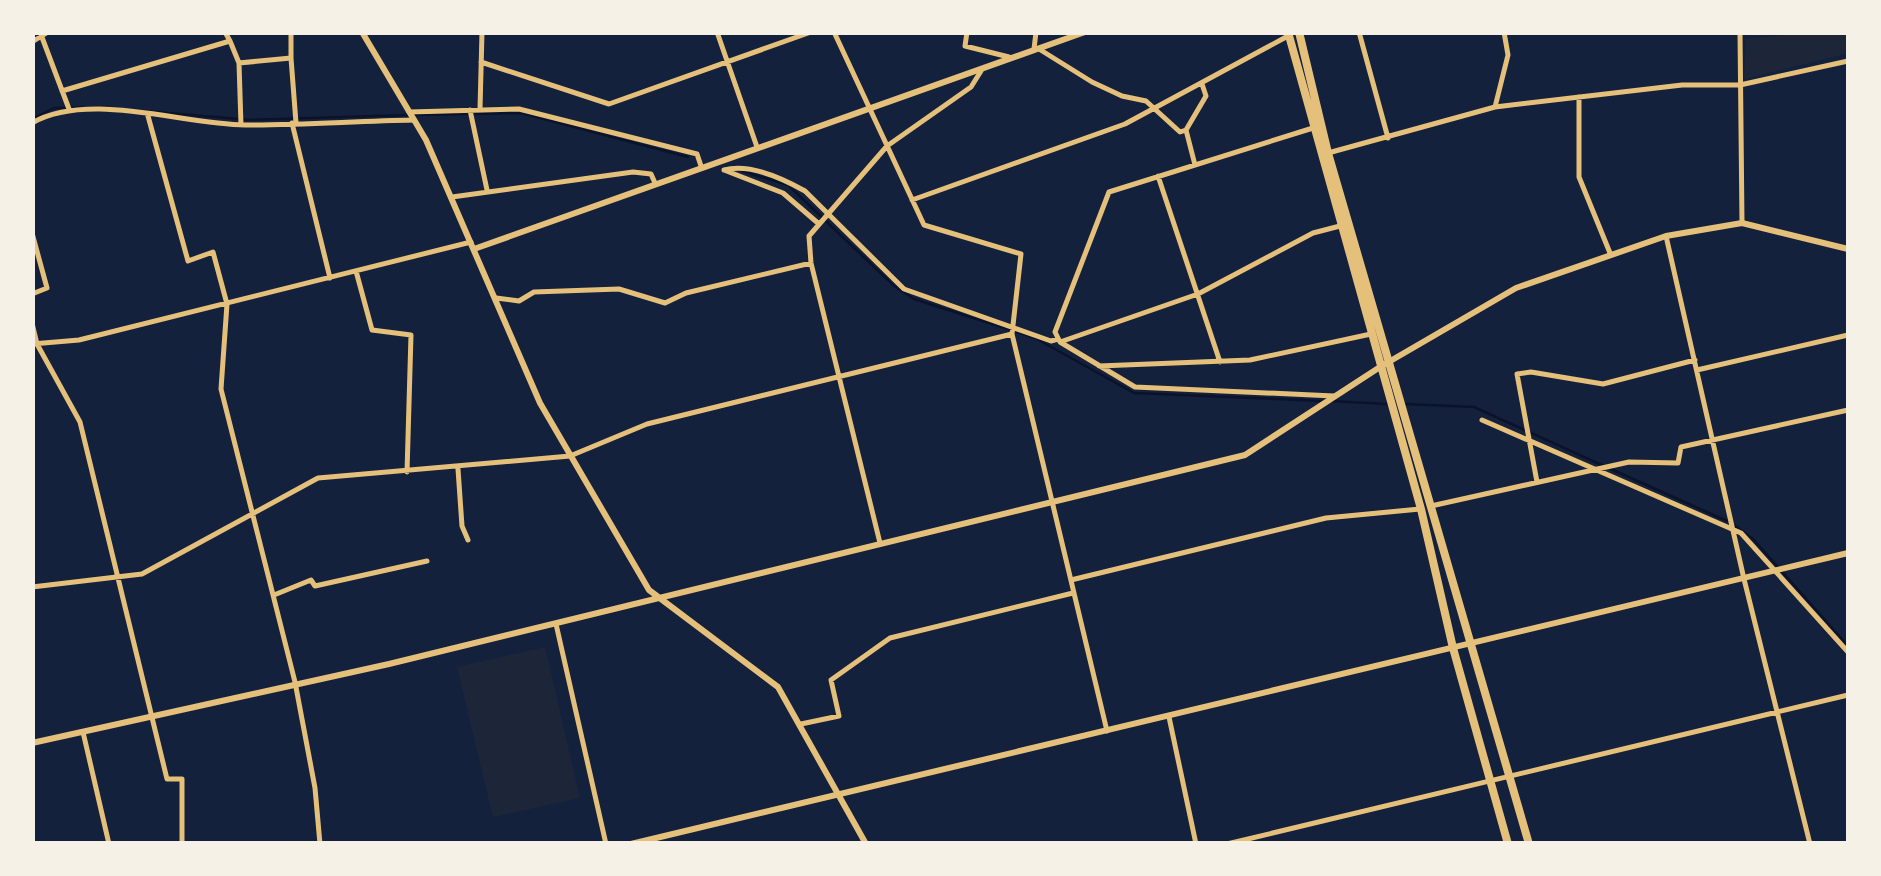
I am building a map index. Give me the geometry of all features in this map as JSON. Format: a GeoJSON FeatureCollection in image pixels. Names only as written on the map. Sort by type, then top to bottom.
{"type":"FeatureCollection","features":[{"type":"Feature","properties":{"kind":"main road"},"geometry":{"type":"LineString","coordinates":[[1299,32],[1384,365],[1472,644],[1529,844]]}},
{"type":"Feature","properties":{"kind":"main road"},"geometry":{"type":"LineString","coordinates":[[1288,34],[1371,334],[1384,365]]}},
{"type":"Feature","properties":{"kind":"main road"},"geometry":{"type":"LineString","coordinates":[[1426,508],[1453,648],[1508,844]]}},
{"type":"Feature","properties":{"kind":"street"},"geometry":{"type":"LineString","coordinates":[[225,32],[239,62],[241,124]]}},
{"type":"Feature","properties":{"kind":"street"},"geometry":{"type":"LineString","coordinates":[[291,32],[295,123],[330,278]]}},
{"type":"Feature","properties":{"kind":"street"},"geometry":{"type":"LineString","coordinates":[[362,32],[412,116],[452,196],[540,403],[656,600],[766,674],[802,724],[866,844]]}},
{"type":"Feature","properties":{"kind":"street"},"geometry":{"type":"LineString","coordinates":[[480,109],[482,32]]}},
{"type":"Feature","properties":{"kind":"street"},"geometry":{"type":"LineString","coordinates":[[568,32],[587,32]]}},
{"type":"Feature","properties":{"kind":"street"},"geometry":{"type":"LineString","coordinates":[[718,32],[757,148]]}},
{"type":"Feature","properties":{"kind":"street"},"geometry":{"type":"LineString","coordinates":[[482,62],[609,104],[811,32]]}},
{"type":"Feature","properties":{"kind":"street"},"geometry":{"type":"LineString","coordinates":[[834,32],[924,225],[1021,254],[1012,330],[1107,731]]}},
{"type":"Feature","properties":{"kind":"street"},"geometry":{"type":"LineString","coordinates":[[967,32],[965,46],[1012,58]]}},
{"type":"Feature","properties":{"kind":"street"},"geometry":{"type":"LineString","coordinates":[[1036,32],[1036,50]]}},
{"type":"Feature","properties":{"kind":"street"},"geometry":{"type":"LineString","coordinates":[[1359,32],[1388,138]]}},
{"type":"Feature","properties":{"kind":"street"},"geometry":{"type":"LineString","coordinates":[[1495,108],[1508,55],[1504,32]]}},
{"type":"Feature","properties":{"kind":"street"},"geometry":{"type":"LineString","coordinates":[[1740,32],[1742,223]]}},
{"type":"Feature","properties":{"kind":"street"},"geometry":{"type":"LineString","coordinates":[[35,344],[79,340],[472,245],[1081,33]]}},
{"type":"Feature","properties":{"kind":"street"},"geometry":{"type":"LineString","coordinates":[[32,42],[43,34],[69,109]]}},
{"type":"Feature","properties":{"kind":"street"},"geometry":{"type":"LineString","coordinates":[[912,200],[1125,124],[1288,34]]}},
{"type":"Feature","properties":{"kind":"street"},"geometry":{"type":"LineString","coordinates":[[62,91],[230,41]]}},
{"type":"Feature","properties":{"kind":"street"},"geometry":{"type":"LineString","coordinates":[[1036,50],[1122,96],[1146,101],[1175,131],[1186,130]]}},
{"type":"Feature","properties":{"kind":"street"},"geometry":{"type":"LineString","coordinates":[[239,62],[291,58]]}},
{"type":"Feature","properties":{"kind":"street"},"geometry":{"type":"LineString","coordinates":[[1328,153],[1495,108],[1682,85],[1740,85],[1848,61]]}},
{"type":"Feature","properties":{"kind":"street"},"geometry":{"type":"LineString","coordinates":[[880,543],[811,263],[808,236],[887,146],[971,87],[982,68]]}},
{"type":"Feature","properties":{"kind":"street"},"geometry":{"type":"LineString","coordinates":[[1195,166],[1186,130],[1206,96],[1202,84]]}},
{"type":"Feature","properties":{"kind":"street"},"geometry":{"type":"LineString","coordinates":[[1580,97],[1579,177],[1610,253]]}},
{"type":"Feature","properties":{"kind":"street"},"geometry":{"type":"LineString","coordinates":[[32,124],[69,109],[241,124],[519,109],[697,154],[701,166]]}},
{"type":"Feature","properties":{"kind":"street"},"geometry":{"type":"LineString","coordinates":[[470,111],[488,190]]}},
{"type":"Feature","properties":{"kind":"street"},"geometry":{"type":"LineString","coordinates":[[148,116],[188,261],[213,252],[227,304],[222,390],[296,682],[315,788],[320,844]]}},
{"type":"Feature","properties":{"kind":"street"},"geometry":{"type":"LineString","coordinates":[[1059,340],[1054,332],[1109,192],[1313,128]]}},
{"type":"Feature","properties":{"kind":"street"},"geometry":{"type":"LineString","coordinates":[[721,160],[727,175],[784,193],[819,223]]}},
{"type":"Feature","properties":{"kind":"street"},"geometry":{"type":"LineString","coordinates":[[724,170],[737,166],[786,180],[904,289],[1012,330],[1059,340],[1135,387],[1333,396]]}},
{"type":"Feature","properties":{"kind":"street"},"geometry":{"type":"LineString","coordinates":[[452,196],[634,172],[652,174],[655,183]]}},
{"type":"Feature","properties":{"kind":"street"},"geometry":{"type":"LineString","coordinates":[[1158,176],[1220,362]]}},
{"type":"Feature","properties":{"kind":"street"},"geometry":{"type":"LineString","coordinates":[[32,743],[556,624],[1245,456],[1333,396],[1516,288],[1666,236],[1742,223],[1848,249]]}},
{"type":"Feature","properties":{"kind":"street"},"geometry":{"type":"LineString","coordinates":[[1059,340],[1198,294],[1313,233],[1340,226]]}},
{"type":"Feature","properties":{"kind":"street"},"geometry":{"type":"LineString","coordinates":[[32,233],[47,288],[32,294]]}},
{"type":"Feature","properties":{"kind":"street"},"geometry":{"type":"LineString","coordinates":[[1666,236],[1744,579],[1810,844]]}},
{"type":"Feature","properties":{"kind":"street"},"geometry":{"type":"LineString","coordinates":[[495,298],[519,302],[534,292],[619,289],[666,303],[686,293],[811,263]]}},
{"type":"Feature","properties":{"kind":"street"},"geometry":{"type":"LineString","coordinates":[[356,271],[372,330],[411,335],[407,472]]}},
{"type":"Feature","properties":{"kind":"street"},"geometry":{"type":"LineString","coordinates":[[32,323],[35,344],[80,422],[167,779],[182,779],[182,844]]}},
{"type":"Feature","properties":{"kind":"street"},"geometry":{"type":"LineString","coordinates":[[32,587],[142,574],[318,478],[458,469],[570,456],[647,424],[1012,330]]}},
{"type":"Feature","properties":{"kind":"street"},"geometry":{"type":"LineString","coordinates":[[1099,366],[1250,360],[1371,334]]}},
{"type":"Feature","properties":{"kind":"street"},"geometry":{"type":"LineString","coordinates":[[1698,370],[1848,335]]}},
{"type":"Feature","properties":{"kind":"street"},"geometry":{"type":"LineString","coordinates":[[1537,482],[1517,374],[1531,372],[1603,384],[1695,360]]}},
{"type":"Feature","properties":{"kind":"street"},"geometry":{"type":"LineString","coordinates":[[1071,580],[1326,518],[1426,508],[1613,465],[1678,463],[1681,447],[1848,410]]}},
{"type":"Feature","properties":{"kind":"street"},"geometry":{"type":"LineString","coordinates":[[1482,420],[1526,435],[1733,528],[1777,571],[1848,652]]}},
{"type":"Feature","properties":{"kind":"street"},"geometry":{"type":"LineString","coordinates":[[458,469],[462,526],[468,540]]}},
{"type":"Feature","properties":{"kind":"street"},"geometry":{"type":"LineString","coordinates":[[633,843],[1848,553]]}},
{"type":"Feature","properties":{"kind":"street"},"geometry":{"type":"LineString","coordinates":[[274,596],[311,580],[314,586],[428,561]]}},
{"type":"Feature","properties":{"kind":"street"},"geometry":{"type":"LineString","coordinates":[[802,724],[839,716],[831,680],[890,638],[1073,593]]}},
{"type":"Feature","properties":{"kind":"street"},"geometry":{"type":"LineString","coordinates":[[556,624],[606,844]]}},
{"type":"Feature","properties":{"kind":"street"},"geometry":{"type":"LineString","coordinates":[[1227,844],[1848,695]]}},
{"type":"Feature","properties":{"kind":"street"},"geometry":{"type":"LineString","coordinates":[[1169,717],[1196,844]]}},
{"type":"Feature","properties":{"kind":"street"},"geometry":{"type":"LineString","coordinates":[[83,732],[109,844]]}},
{"type":"Feature","properties":{"kind":"shaded area"},"geometry":{"type":"Polygon","coordinates":[[[1847,33],[1848,53],[1744,79],[1746,39],[1847,33]]]}},
{"type":"Feature","properties":{"kind":"shaded area"},"geometry":{"type":"Polygon","coordinates":[[[545,647],[580,798],[493,817],[457,667],[545,647]]]}},
{"type":"Feature","properties":{"kind":"waterway"},"geometry":{"type":"LineString","coordinates":[[32,119],[54,108],[108,107]]}},
{"type":"Feature","properties":{"kind":"waterway"},"geometry":{"type":"LineString","coordinates":[[146,111],[250,120],[407,115]]}},
{"type":"Feature","properties":{"kind":"waterway"},"geometry":{"type":"LineString","coordinates":[[415,115],[521,113],[688,157]]}},
{"type":"Feature","properties":{"kind":"waterway"},"geometry":{"type":"LineString","coordinates":[[742,171],[788,185],[893,285],[914,299],[1035,338],[1134,393],[1322,401]]}},
{"type":"Feature","properties":{"kind":"waterway"},"geometry":{"type":"LineString","coordinates":[[1330,401],[1387,404]]}},
{"type":"Feature","properties":{"kind":"waterway"},"geometry":{"type":"LineString","coordinates":[[1405,404],[1474,407],[1604,466]]}},
{"type":"Feature","properties":{"kind":"waterway"},"geometry":{"type":"LineString","coordinates":[[1611,469],[1727,521]]}},
{"type":"Feature","properties":{"kind":"waterway"},"geometry":{"type":"LineString","coordinates":[[1734,525],[1753,539],[1848,646]]}}]}
